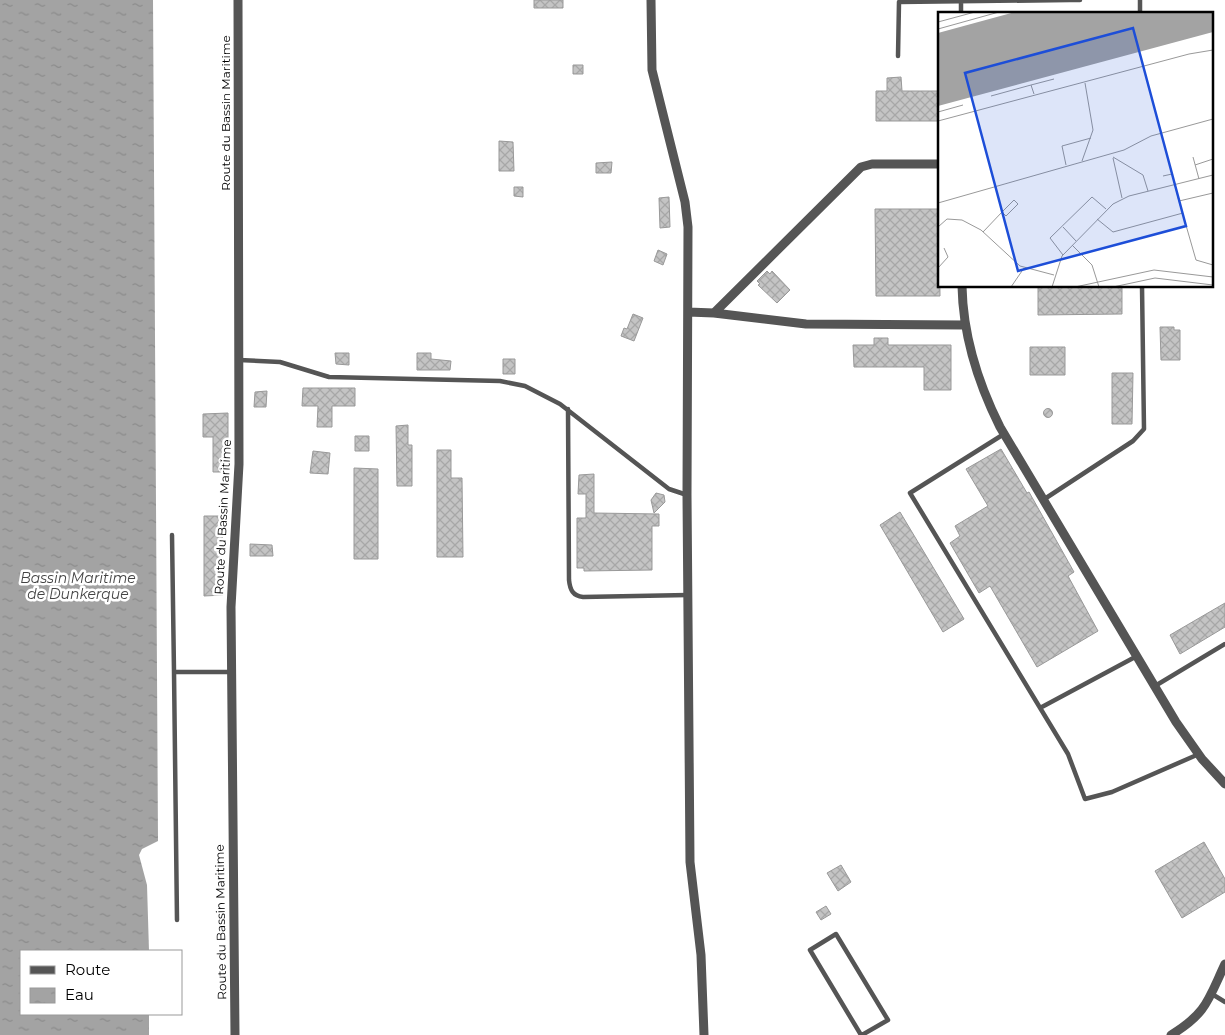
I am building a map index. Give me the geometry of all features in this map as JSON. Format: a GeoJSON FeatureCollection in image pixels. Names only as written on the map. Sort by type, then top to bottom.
{"type":"FeatureCollection","features":[{"type":"Feature","properties":{"kind":"street","name":"Route du Bassin Maritime"},"geometry":{"type":"LineString","coordinates":[[235,1035],[232,582],[239,490],[238,0]]}},
{"type":"Feature","properties":{"kind":"street"},"geometry":{"type":"LineString","coordinates":[[651,0],[652,70],[687,218],[690,862],[701,948],[704,1035]]}},
{"type":"Feature","properties":{"kind":"street"},"geometry":{"type":"LineString","coordinates":[[714,313],[861,167],[869,164],[938,164]]}},
{"type":"Feature","properties":{"kind":"street"},"geometry":{"type":"LineString","coordinates":[[962,288],[965,325],[973,360],[984,393],[1004,434],[1155,686],[1199,754],[1225,784]]}},
{"type":"Feature","properties":{"kind":"street"},"geometry":{"type":"LineString","coordinates":[[688,312],[714,313],[806,324],[965,325]]}},
{"type":"Feature","properties":{"kind":"street"},"geometry":{"type":"LineString","coordinates":[[1171,1035],[1197,1017],[1212,994],[1225,964]]}},
{"type":"Feature","properties":{"kind":"lane"},"geometry":{"type":"LineString","coordinates":[[898,56],[898,2],[1080,0]]}},
{"type":"Feature","properties":{"kind":"lane"},"geometry":{"type":"LineString","coordinates":[[1043,500],[1133,441],[1144,429],[1142,288]]}},
{"type":"Feature","properties":{"kind":"lane"},"geometry":{"type":"LineString","coordinates":[[239,360],[280,362],[329,377],[506,381],[532,388],[568,409],[669,489],[687,495]]}},
{"type":"Feature","properties":{"kind":"lane"},"geometry":{"type":"LineString","coordinates":[[568,409],[569,580],[571,591],[575,595],[583,597],[688,595]]}},
{"type":"Feature","properties":{"kind":"lane"},"geometry":{"type":"LineString","coordinates":[[1004,434],[910,493],[1068,754],[1085,799],[1112,792],[1199,754]]}},
{"type":"Feature","properties":{"kind":"lane"},"geometry":{"type":"LineString","coordinates":[[172,534],[177,920]]}},
{"type":"Feature","properties":{"kind":"lane"},"geometry":{"type":"LineString","coordinates":[[1155,686],[1225,644]]}},
{"type":"Feature","properties":{"kind":"lane"},"geometry":{"type":"LineString","coordinates":[[1040,708],[1137,656]]}},
{"type":"Feature","properties":{"kind":"lane"},"geometry":{"type":"LineString","coordinates":[[174,672],[232,672]]}},
{"type":"Feature","properties":{"kind":"lane"},"geometry":{"type":"LineString","coordinates":[[836,934],[888,1020],[862,1035],[810,950],[836,934]]}},
{"type":"Feature","properties":{"kind":"lane"},"geometry":{"type":"LineString","coordinates":[[1212,994],[1225,1002]]}},
{"type":"Feature","properties":{"kind":"water","name":"Bassin Maritime de Dunkerque"},"geometry":{"type":"Polygon","coordinates":[[[0,0],[153,0],[158,841],[142,849],[139,855],[147,885],[149,950],[20,950],[20,1015],[149,1015],[149,1035],[0,1035],[0,0]]]}},
{"type":"Feature","properties":{"kind":"building"},"geometry":{"type":"Polygon","coordinates":[[[534,0],[563,0],[563,8],[534,8],[534,0]]]}},
{"type":"Feature","properties":{"kind":"building"},"geometry":{"type":"Polygon","coordinates":[[[573,65],[583,65],[583,74],[573,74],[573,65]]]}},
{"type":"Feature","properties":{"kind":"building"},"geometry":{"type":"Polygon","coordinates":[[[901,77],[902,91],[938,91],[938,121],[876,121],[876,91],[887,91],[887,78],[901,77]]]}},
{"type":"Feature","properties":{"kind":"building"},"geometry":{"type":"Polygon","coordinates":[[[499,141],[513,142],[514,171],[499,171],[499,141]]]}},
{"type":"Feature","properties":{"kind":"building"},"geometry":{"type":"Polygon","coordinates":[[[612,162],[611,173],[596,173],[596,163],[612,162]]]}},
{"type":"Feature","properties":{"kind":"building"},"geometry":{"type":"Polygon","coordinates":[[[514,187],[523,187],[523,197],[514,196],[514,187]]]}},
{"type":"Feature","properties":{"kind":"building"},"geometry":{"type":"Polygon","coordinates":[[[669,197],[670,227],[660,228],[659,198],[669,197]]]}},
{"type":"Feature","properties":{"kind":"building"},"geometry":{"type":"Polygon","coordinates":[[[875,209],[938,209],[938,288],[940,288],[940,296],[876,296],[875,209]]]}},
{"type":"Feature","properties":{"kind":"building"},"geometry":{"type":"Polygon","coordinates":[[[658,250],[667,254],[663,265],[654,261],[658,250]]]}},
{"type":"Feature","properties":{"kind":"building"},"geometry":{"type":"Polygon","coordinates":[[[767,271],[770,274],[772,271],[790,290],[777,303],[758,285],[760,284],[757,281],[767,271]]]}},
{"type":"Feature","properties":{"kind":"building"},"geometry":{"type":"Polygon","coordinates":[[[1038,288],[1122,288],[1122,314],[1038,315],[1038,288]]]}},
{"type":"Feature","properties":{"kind":"building"},"geometry":{"type":"Polygon","coordinates":[[[633,314],[643,318],[634,341],[621,336],[624,328],[627,329],[633,314]]]}},
{"type":"Feature","properties":{"kind":"building"},"geometry":{"type":"Polygon","coordinates":[[[1160,327],[1174,327],[1174,330],[1180,330],[1180,360],[1161,360],[1160,327]]]}},
{"type":"Feature","properties":{"kind":"building"},"geometry":{"type":"Polygon","coordinates":[[[874,338],[888,338],[888,345],[951,345],[951,390],[924,390],[924,367],[854,367],[853,345],[874,345],[874,338]]]}},
{"type":"Feature","properties":{"kind":"building"},"geometry":{"type":"Polygon","coordinates":[[[1030,347],[1065,347],[1065,375],[1030,375],[1030,347]]]}},
{"type":"Feature","properties":{"kind":"building"},"geometry":{"type":"Polygon","coordinates":[[[335,353],[349,353],[349,365],[336,364],[335,353]]]}},
{"type":"Feature","properties":{"kind":"building"},"geometry":{"type":"Polygon","coordinates":[[[417,353],[431,353],[431,359],[451,361],[450,370],[417,370],[417,353]]]}},
{"type":"Feature","properties":{"kind":"building"},"geometry":{"type":"Polygon","coordinates":[[[503,359],[515,359],[515,374],[503,374],[503,359]]]}},
{"type":"Feature","properties":{"kind":"building"},"geometry":{"type":"Polygon","coordinates":[[[1112,373],[1133,373],[1132,424],[1112,424],[1112,373]]]}},
{"type":"Feature","properties":{"kind":"building"},"geometry":{"type":"Polygon","coordinates":[[[303,388],[355,388],[355,406],[332,406],[332,427],[317,427],[318,406],[302,406],[303,388]]]}},
{"type":"Feature","properties":{"kind":"building"},"geometry":{"type":"Polygon","coordinates":[[[267,391],[266,407],[254,407],[255,392],[267,391]]]}},
{"type":"Feature","properties":{"kind":"building"},"geometry":{"type":"Polygon","coordinates":[[[1048,408],[1053,413],[1048,418],[1043,413],[1048,408]]]}},
{"type":"Feature","properties":{"kind":"building"},"geometry":{"type":"Polygon","coordinates":[[[228,413],[228,472],[213,472],[213,437],[203,437],[203,414],[228,413]]]}},
{"type":"Feature","properties":{"kind":"building"},"geometry":{"type":"Polygon","coordinates":[[[408,425],[408,445],[412,445],[412,486],[397,486],[396,426],[408,425]]]}},
{"type":"Feature","properties":{"kind":"building"},"geometry":{"type":"Polygon","coordinates":[[[355,436],[369,436],[369,451],[355,451],[355,436]]]}},
{"type":"Feature","properties":{"kind":"building"},"geometry":{"type":"Polygon","coordinates":[[[1001,449],[1027,493],[1029,492],[1074,572],[1068,576],[1098,631],[1037,667],[990,586],[979,593],[950,543],[960,536],[955,526],[988,506],[966,469],[1001,449]]]}},
{"type":"Feature","properties":{"kind":"building"},"geometry":{"type":"Polygon","coordinates":[[[437,450],[451,450],[451,478],[462,478],[463,557],[437,557],[437,450]]]}},
{"type":"Feature","properties":{"kind":"building"},"geometry":{"type":"Polygon","coordinates":[[[313,451],[330,453],[328,474],[310,473],[313,451]]]}},
{"type":"Feature","properties":{"kind":"building"},"geometry":{"type":"Polygon","coordinates":[[[354,468],[378,469],[378,559],[354,559],[354,468]]]}},
{"type":"Feature","properties":{"kind":"building"},"geometry":{"type":"Polygon","coordinates":[[[594,474],[594,513],[659,514],[659,526],[652,526],[652,570],[584,571],[584,568],[577,568],[577,518],[586,518],[586,494],[578,494],[579,475],[594,474]]]}},
{"type":"Feature","properties":{"kind":"building"},"geometry":{"type":"Polygon","coordinates":[[[656,493],[664,495],[665,502],[654,513],[651,500],[656,493]]]}},
{"type":"Feature","properties":{"kind":"building"},"geometry":{"type":"Polygon","coordinates":[[[900,512],[964,619],[943,632],[880,525],[900,512]]]}},
{"type":"Feature","properties":{"kind":"building"},"geometry":{"type":"Polygon","coordinates":[[[204,516],[222,516],[223,595],[204,596],[204,516]]]}},
{"type":"Feature","properties":{"kind":"building"},"geometry":{"type":"Polygon","coordinates":[[[250,544],[272,545],[273,556],[250,556],[250,544]]]}},
{"type":"Feature","properties":{"kind":"building"},"geometry":{"type":"Polygon","coordinates":[[[1225,603],[1225,627],[1180,654],[1170,635],[1225,603]]]}},
{"type":"Feature","properties":{"kind":"building"},"geometry":{"type":"Polygon","coordinates":[[[1204,842],[1225,879],[1225,892],[1182,918],[1155,871],[1204,842]]]}},
{"type":"Feature","properties":{"kind":"building"},"geometry":{"type":"Polygon","coordinates":[[[841,865],[851,882],[838,891],[827,873],[841,865]]]}},
{"type":"Feature","properties":{"kind":"building"},"geometry":{"type":"Polygon","coordinates":[[[826,906],[831,914],[821,920],[816,912],[826,906]]]}}]}
